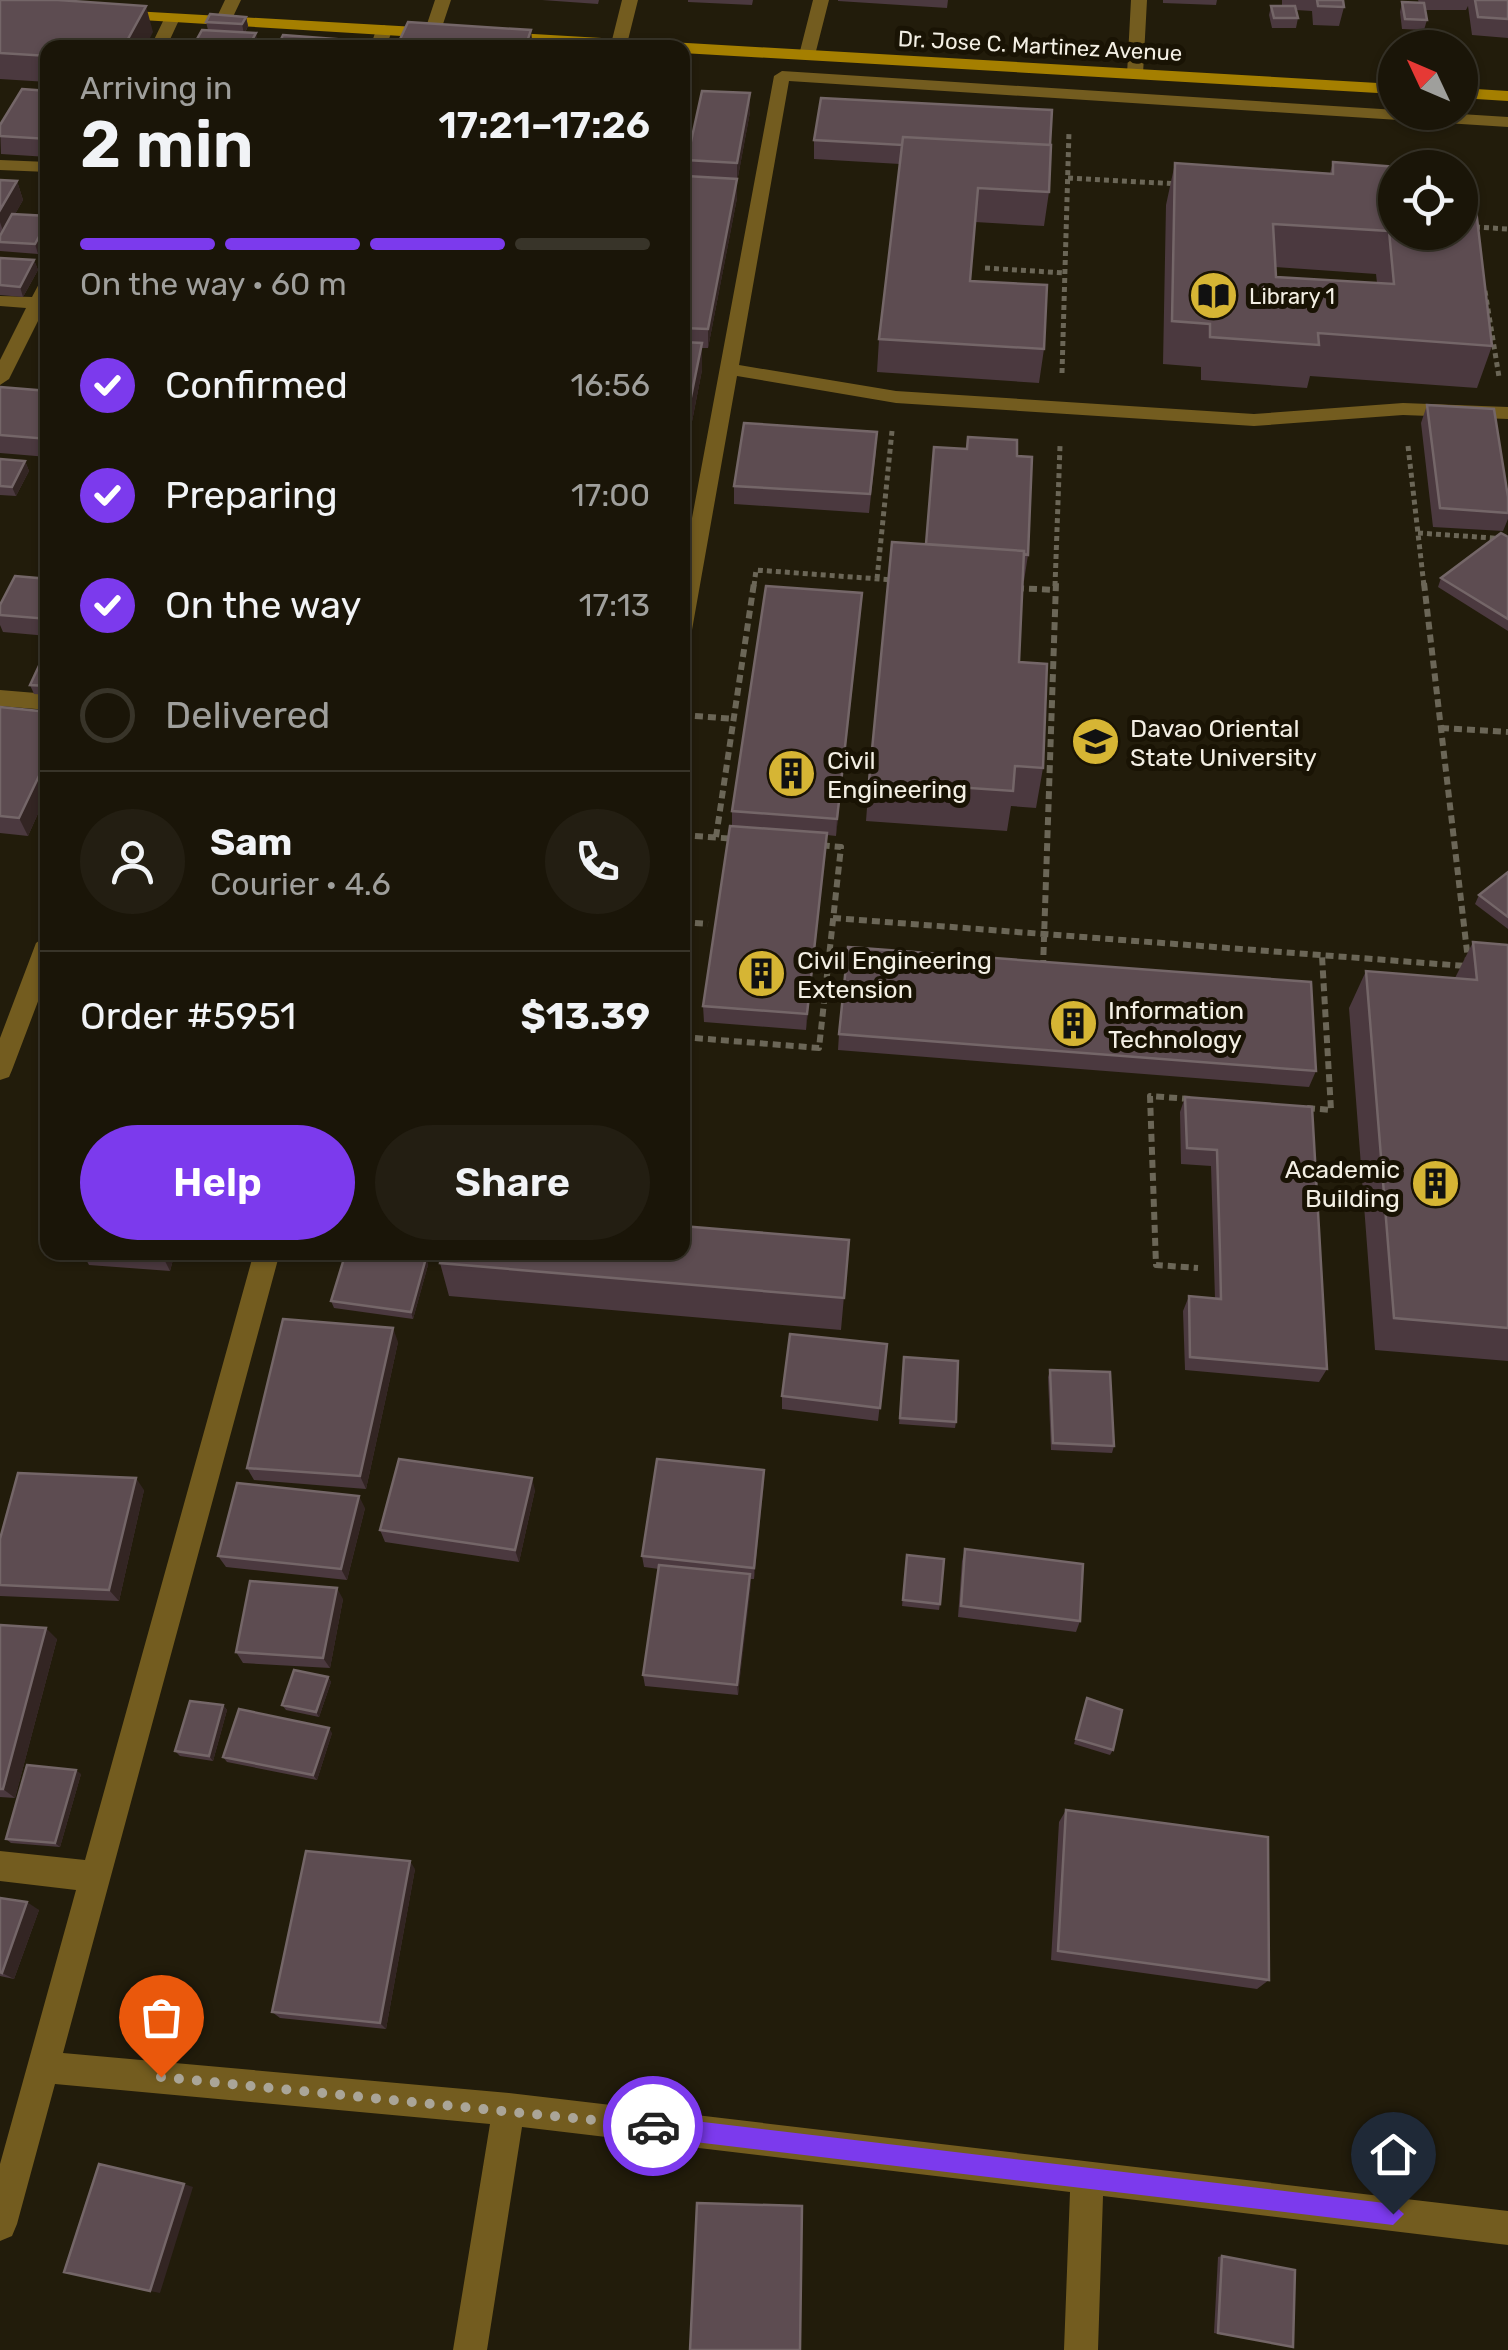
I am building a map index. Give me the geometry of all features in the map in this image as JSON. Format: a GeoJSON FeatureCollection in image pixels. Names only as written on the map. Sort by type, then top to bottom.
{"type":"FeatureCollection","features":[{"type":"Feature","properties":{"kind":"street"},"geometry":{"type":"LineString","coordinates":[[223,21],[233,0]]}},
{"type":"Feature","properties":{"kind":"street"},"geometry":{"type":"LineString","coordinates":[[432,33],[444,0]]}},
{"type":"Feature","properties":{"kind":"street"},"geometry":{"type":"LineString","coordinates":[[620,40],[630,0]]}},
{"type":"Feature","properties":{"kind":"street"},"geometry":{"type":"LineString","coordinates":[[807,55],[821,0]]}},
{"type":"Feature","properties":{"kind":"street"},"geometry":{"type":"LineString","coordinates":[[1135,74],[1139,0]]}},
{"type":"Feature","properties":{"kind":"street"},"geometry":{"type":"LineString","coordinates":[[92,14],[452,34]]}},
{"type":"Feature","properties":{"kind":"street"},"geometry":{"type":"LineString","coordinates":[[162,40],[172,18]]}},
{"type":"Feature","properties":{"kind":"street"},"geometry":{"type":"LineString","coordinates":[[381,40],[384,30]]}},
{"type":"Feature","properties":{"kind":"street","name":"Dr. Jose C. Martinez Avenue"},"geometry":{"type":"LineString","coordinates":[[472,36],[524,40]]}},
{"type":"Feature","properties":{"kind":"street","name":"Dr. Jose C. Martinez Avenue"},"geometry":{"type":"LineString","coordinates":[[690,49],[1378,88]]}},
{"type":"Feature","properties":{"kind":"street"},"geometry":{"type":"LineString","coordinates":[[917,62],[920,85]]}},
{"type":"Feature","properties":{"kind":"street"},"geometry":{"type":"LineString","coordinates":[[690,585],[782,76],[1508,122]]}},
{"type":"Feature","properties":{"kind":"street"},"geometry":{"type":"LineString","coordinates":[[1478,94],[1508,96]]}},
{"type":"Feature","properties":{"kind":"street"},"geometry":{"type":"LineString","coordinates":[[0,164],[40,166]]}},
{"type":"Feature","properties":{"kind":"street"},"geometry":{"type":"LineString","coordinates":[[0,379],[40,297]]}},
{"type":"Feature","properties":{"kind":"street"},"geometry":{"type":"LineString","coordinates":[[0,301],[37,303]]}},
{"type":"Feature","properties":{"kind":"street"},"geometry":{"type":"LineString","coordinates":[[729,368],[896,397],[1254,420],[1404,409],[1506,413]]}},
{"type":"Feature","properties":{"kind":"street"},"geometry":{"type":"LineString","coordinates":[[0,698],[40,701]]}},
{"type":"Feature","properties":{"kind":"street"},"geometry":{"type":"LineString","coordinates":[[0,1070],[40,964]]}},
{"type":"Feature","properties":{"kind":"street"},"geometry":{"type":"LineString","coordinates":[[0,2224],[265,1260]]}},
{"type":"Feature","properties":{"kind":"street"},"geometry":{"type":"LineString","coordinates":[[0,1866],[97,1877]]}},
{"type":"Feature","properties":{"kind":"street"},"geometry":{"type":"LineString","coordinates":[[45,2066],[509,2109],[1508,2228]]}},
{"type":"Feature","properties":{"kind":"street"},"geometry":{"type":"LineString","coordinates":[[470,2350],[509,2109]]}},
{"type":"Feature","properties":{"kind":"street"},"geometry":{"type":"LineString","coordinates":[[1081,2350],[1087,2178]]}},
{"type":"Feature","properties":{"kind":"path"},"geometry":{"type":"LineString","coordinates":[[1043,971],[1071,94]]}},
{"type":"Feature","properties":{"kind":"path"},"geometry":{"type":"LineString","coordinates":[[1068,178],[1184,184]]}},
{"type":"Feature","properties":{"kind":"path"},"geometry":{"type":"LineString","coordinates":[[1478,227],[1508,229]]}},
{"type":"Feature","properties":{"kind":"path"},"geometry":{"type":"LineString","coordinates":[[985,268],[1065,273]]}},
{"type":"Feature","properties":{"kind":"path"},"geometry":{"type":"LineString","coordinates":[[1484,283],[1506,413]]}},
{"type":"Feature","properties":{"kind":"path"},"geometry":{"type":"LineString","coordinates":[[878,579],[896,397]]}},
{"type":"Feature","properties":{"kind":"path"},"geometry":{"type":"LineString","coordinates":[[833,918],[1468,966],[1404,409]]}},
{"type":"Feature","properties":{"kind":"path"},"geometry":{"type":"LineString","coordinates":[[1418,533],[1508,539]]}},
{"type":"Feature","properties":{"kind":"path"},"geometry":{"type":"LineString","coordinates":[[716,838],[756,570],[897,580]]}},
{"type":"Feature","properties":{"kind":"path"},"geometry":{"type":"LineString","coordinates":[[1015,588],[1054,590]]}},
{"type":"Feature","properties":{"kind":"path"},"geometry":{"type":"LineString","coordinates":[[690,716],[734,719]]}},
{"type":"Feature","properties":{"kind":"path"},"geometry":{"type":"LineString","coordinates":[[1441,728],[1508,732]]}},
{"type":"Feature","properties":{"kind":"path"},"geometry":{"type":"LineString","coordinates":[[690,836],[751,840]]}},
{"type":"Feature","properties":{"kind":"path"},"geometry":{"type":"LineString","coordinates":[[690,1038],[819,1048],[841,847],[805,844]]}},
{"type":"Feature","properties":{"kind":"path"},"geometry":{"type":"LineString","coordinates":[[690,923],[708,924]]}},
{"type":"Feature","properties":{"kind":"path"},"geometry":{"type":"LineString","coordinates":[[1295,1108],[1331,1110],[1322,956]]}},
{"type":"Feature","properties":{"kind":"path"},"geometry":{"type":"LineString","coordinates":[[1198,1268],[1156,1265],[1150,1096],[1204,1100]]}},
{"type":"Feature","properties":{"kind":"building"},"geometry":{"type":"Polygon","coordinates":[[[0,0],[146,6],[127,40],[40,40],[40,56],[0,53],[0,0]]]}},
{"type":"Feature","properties":{"kind":"building"},"geometry":{"type":"Polygon","coordinates":[[[1317,0],[1343,0],[1344,7],[1318,6],[1317,0]]]}},
{"type":"Feature","properties":{"kind":"building"},"geometry":{"type":"Polygon","coordinates":[[[1475,0],[1508,0],[1508,19],[1478,17],[1475,0]]]}},
{"type":"Feature","properties":{"kind":"building"},"geometry":{"type":"Polygon","coordinates":[[[1402,2],[1424,3],[1427,20],[1405,19],[1402,2]]]}},
{"type":"Feature","properties":{"kind":"building"},"geometry":{"type":"Polygon","coordinates":[[[1271,6],[1295,6],[1298,18],[1274,18],[1271,6]]]}},
{"type":"Feature","properties":{"kind":"building"},"geometry":{"type":"Polygon","coordinates":[[[210,14],[246,17],[242,24],[206,22],[210,14]]]}},
{"type":"Feature","properties":{"kind":"building"},"geometry":{"type":"Polygon","coordinates":[[[408,22],[531,30],[528,40],[400,40],[408,22]]]}},
{"type":"Feature","properties":{"kind":"building"},"geometry":{"type":"Polygon","coordinates":[[[202,30],[256,33],[252,40],[197,39],[202,30]]]}},
{"type":"Feature","properties":{"kind":"building"},"geometry":{"type":"Polygon","coordinates":[[[283,35],[350,40],[281,40],[283,35]]]}},
{"type":"Feature","properties":{"kind":"building"},"geometry":{"type":"Polygon","coordinates":[[[22,89],[40,90],[40,138],[0,136],[0,125],[22,89]]]}},
{"type":"Feature","properties":{"kind":"building"},"geometry":{"type":"Polygon","coordinates":[[[702,91],[750,93],[737,163],[690,160],[702,91]]]}},
{"type":"Feature","properties":{"kind":"building"},"geometry":{"type":"Polygon","coordinates":[[[821,98],[1052,110],[1050,145],[903,137],[902,145],[814,140],[821,98]]]}},
{"type":"Feature","properties":{"kind":"building"},"geometry":{"type":"Polygon","coordinates":[[[903,137],[1051,145],[1049,192],[978,188],[970,281],[1047,285],[1044,349],[879,339],[903,137]]]}},
{"type":"Feature","properties":{"kind":"building"},"geometry":{"type":"Polygon","coordinates":[[[1333,162],[1378,165],[1378,230],[1273,224],[1276,277],[1394,284],[1391,250],[1478,250],[1478,227],[1492,346],[1318,333],[1319,345],[1210,337],[1210,324],[1172,321],[1175,163],[1333,174],[1333,162]]]}},
{"type":"Feature","properties":{"kind":"building"},"geometry":{"type":"Polygon","coordinates":[[[690,176],[737,179],[708,329],[690,328],[690,176]]]}},
{"type":"Feature","properties":{"kind":"building"},"geometry":{"type":"Polygon","coordinates":[[[0,180],[17,181],[0,210],[0,180]]]}},
{"type":"Feature","properties":{"kind":"building"},"geometry":{"type":"Polygon","coordinates":[[[12,214],[40,216],[40,235],[35,244],[0,242],[12,214]]]}},
{"type":"Feature","properties":{"kind":"building"},"geometry":{"type":"Polygon","coordinates":[[[0,258],[34,260],[20,287],[0,285],[0,258]]]}},
{"type":"Feature","properties":{"kind":"building"},"geometry":{"type":"Polygon","coordinates":[[[690,342],[702,343],[690,402],[690,342]]]}},
{"type":"Feature","properties":{"kind":"building"},"geometry":{"type":"Polygon","coordinates":[[[0,387],[40,390],[40,438],[0,435],[0,387]]]}},
{"type":"Feature","properties":{"kind":"building"},"geometry":{"type":"Polygon","coordinates":[[[1427,405],[1494,409],[1508,513],[1440,508],[1427,405]]]}},
{"type":"Feature","properties":{"kind":"building"},"geometry":{"type":"Polygon","coordinates":[[[744,423],[877,432],[870,494],[734,486],[744,423]]]}},
{"type":"Feature","properties":{"kind":"building"},"geometry":{"type":"Polygon","coordinates":[[[968,437],[1017,440],[1017,456],[1032,457],[1028,555],[1024,551],[926,544],[934,447],[967,449],[968,437]]]}},
{"type":"Feature","properties":{"kind":"building"},"geometry":{"type":"Polygon","coordinates":[[[0,459],[25,461],[12,487],[0,486],[0,459]]]}},
{"type":"Feature","properties":{"kind":"building"},"geometry":{"type":"Polygon","coordinates":[[[1501,533],[1508,537],[1508,619],[1441,578],[1501,533]]]}},
{"type":"Feature","properties":{"kind":"building"},"geometry":{"type":"Polygon","coordinates":[[[892,542],[1024,551],[1019,662],[1047,664],[1043,768],[1015,766],[1013,791],[869,781],[892,542]]]}},
{"type":"Feature","properties":{"kind":"building"},"geometry":{"type":"Polygon","coordinates":[[[15,576],[40,578],[40,618],[0,615],[0,605],[15,576]]]}},
{"type":"Feature","properties":{"kind":"building","name":"Civil Engineering"},"geometry":{"type":"Polygon","coordinates":[[[766,586],[862,593],[837,819],[732,811],[766,586]]]}},
{"type":"Feature","properties":{"kind":"building"},"geometry":{"type":"Polygon","coordinates":[[[40,664],[40,686],[30,685],[40,664]]]}},
{"type":"Feature","properties":{"kind":"building"},"geometry":{"type":"Polygon","coordinates":[[[0,707],[40,711],[40,774],[19,818],[0,816],[0,707]]]}},
{"type":"Feature","properties":{"kind":"building","name":"Civil Engineering Extension"},"geometry":{"type":"Polygon","coordinates":[[[730,826],[827,833],[807,1014],[703,1006],[730,826]]]}},
{"type":"Feature","properties":{"kind":"building"},"geometry":{"type":"Polygon","coordinates":[[[1508,872],[1508,917],[1479,895],[1508,872]]]}},
{"type":"Feature","properties":{"kind":"building","name":"Academic Building"},"geometry":{"type":"Polygon","coordinates":[[[1473,942],[1508,945],[1508,1328],[1394,1318],[1366,971],[1477,980],[1473,942]]]}},
{"type":"Feature","properties":{"kind":"building","name":"Information Technology"},"geometry":{"type":"Polygon","coordinates":[[[848,947],[1311,982],[1316,1071],[839,1034],[848,947]]]}},
{"type":"Feature","properties":{"kind":"building"},"geometry":{"type":"Polygon","coordinates":[[[1185,1097],[1312,1107],[1327,1369],[1190,1357],[1189,1296],[1221,1299],[1217,1150],[1187,1148],[1185,1097]]]}},
{"type":"Feature","properties":{"kind":"building"},"geometry":{"type":"Polygon","coordinates":[[[690,1227],[849,1240],[844,1298],[440,1263],[690,1260],[690,1227]]]}},
{"type":"Feature","properties":{"kind":"building"},"geometry":{"type":"Polygon","coordinates":[[[344,1260],[425,1260],[411,1312],[331,1301],[344,1260]]]}},
{"type":"Feature","properties":{"kind":"building"},"geometry":{"type":"Polygon","coordinates":[[[283,1319],[393,1328],[360,1476],[247,1468],[283,1319]]]}},
{"type":"Feature","properties":{"kind":"building"},"geometry":{"type":"Polygon","coordinates":[[[790,1334],[887,1344],[880,1408],[782,1396],[790,1334]]]}},
{"type":"Feature","properties":{"kind":"building"},"geometry":{"type":"Polygon","coordinates":[[[904,1357],[958,1361],[956,1422],[900,1418],[904,1357]]]}},
{"type":"Feature","properties":{"kind":"building"},"geometry":{"type":"Polygon","coordinates":[[[1050,1370],[1110,1372],[1114,1446],[1053,1443],[1050,1370]]]}},
{"type":"Feature","properties":{"kind":"building"},"geometry":{"type":"Polygon","coordinates":[[[399,1459],[532,1478],[515,1550],[380,1530],[399,1459]]]}},
{"type":"Feature","properties":{"kind":"building"},"geometry":{"type":"Polygon","coordinates":[[[657,1459],[764,1470],[754,1568],[642,1556],[657,1459]]]}},
{"type":"Feature","properties":{"kind":"building"},"geometry":{"type":"Polygon","coordinates":[[[18,1473],[136,1478],[109,1590],[0,1585],[0,1539],[18,1473]]]}},
{"type":"Feature","properties":{"kind":"building"},"geometry":{"type":"Polygon","coordinates":[[[237,1483],[359,1496],[341,1569],[218,1556],[237,1483]]]}},
{"type":"Feature","properties":{"kind":"building"},"geometry":{"type":"Polygon","coordinates":[[[965,1549],[1083,1564],[1080,1621],[961,1606],[965,1549]]]}},
{"type":"Feature","properties":{"kind":"building"},"geometry":{"type":"Polygon","coordinates":[[[907,1555],[944,1559],[940,1604],[903,1600],[907,1555]]]}},
{"type":"Feature","properties":{"kind":"building"},"geometry":{"type":"Polygon","coordinates":[[[659,1565],[750,1574],[737,1685],[643,1675],[659,1565]]]}},
{"type":"Feature","properties":{"kind":"building"},"geometry":{"type":"Polygon","coordinates":[[[250,1581],[337,1588],[323,1658],[236,1652],[250,1581]]]}},
{"type":"Feature","properties":{"kind":"building"},"geometry":{"type":"Polygon","coordinates":[[[0,1625],[46,1628],[3,1789],[0,1789],[0,1625]]]}},
{"type":"Feature","properties":{"kind":"building"},"geometry":{"type":"Polygon","coordinates":[[[294,1670],[328,1677],[316,1712],[282,1705],[294,1670]]]}},
{"type":"Feature","properties":{"kind":"building"},"geometry":{"type":"Polygon","coordinates":[[[1087,1698],[1122,1710],[1113,1750],[1076,1739],[1087,1698]]]}},
{"type":"Feature","properties":{"kind":"building"},"geometry":{"type":"Polygon","coordinates":[[[190,1701],[223,1705],[209,1756],[175,1751],[190,1701]]]}},
{"type":"Feature","properties":{"kind":"building"},"geometry":{"type":"Polygon","coordinates":[[[239,1709],[329,1728],[313,1775],[223,1757],[239,1709]]]}},
{"type":"Feature","properties":{"kind":"building"},"geometry":{"type":"Polygon","coordinates":[[[27,1765],[76,1770],[55,1843],[6,1839],[27,1765]]]}},
{"type":"Feature","properties":{"kind":"building"},"geometry":{"type":"Polygon","coordinates":[[[1066,1810],[1268,1837],[1269,1980],[1058,1951],[1066,1810]]]}},
{"type":"Feature","properties":{"kind":"building"},"geometry":{"type":"Polygon","coordinates":[[[306,1851],[410,1861],[380,2023],[272,2012],[306,1851]]]}},
{"type":"Feature","properties":{"kind":"building"},"geometry":{"type":"Polygon","coordinates":[[[0,1898],[27,1902],[2,1973],[0,1972],[0,1898]]]}},
{"type":"Feature","properties":{"kind":"building"},"geometry":{"type":"Polygon","coordinates":[[[99,2164],[184,2184],[150,2291],[64,2272],[99,2164]]]}},
{"type":"Feature","properties":{"kind":"building"},"geometry":{"type":"Polygon","coordinates":[[[697,2203],[802,2206],[800,2350],[690,2350],[697,2203]]]}},
{"type":"Feature","properties":{"kind":"building"},"geometry":{"type":"Polygon","coordinates":[[[1222,2256],[1295,2270],[1293,2347],[1218,2333],[1222,2256]]]}},
{"type":"Feature","properties":{"kind":"way so far"},"geometry":{"type":"LineString","coordinates":[[161,2077],[653,2126]]}},
{"type":"Feature","properties":{"kind":"place","name":"Library 1"},"geometry":{"type":"Point","coordinates":[1214,296]}},
{"type":"Feature","properties":{"kind":"place","name":"Davao Oriental State University"},"geometry":{"type":"Point","coordinates":[1095,742]}},
{"type":"Feature","properties":{"kind":"place","name":"Civil Engineering"},"geometry":{"type":"Point","coordinates":[792,774]}},
{"type":"Feature","properties":{"kind":"place","name":"Civil Engineering Extension"},"geometry":{"type":"Point","coordinates":[762,974]}},
{"type":"Feature","properties":{"kind":"place","name":"Information Technology"},"geometry":{"type":"Point","coordinates":[1073,1024]}},
{"type":"Feature","properties":{"kind":"place","name":"Academic Building"},"geometry":{"type":"Point","coordinates":[1435,1183]}},
{"type":"Feature","properties":{"kind":"route"},"geometry":{"type":"LineString","coordinates":[[653,2126],[1393,2214]]}}]}
